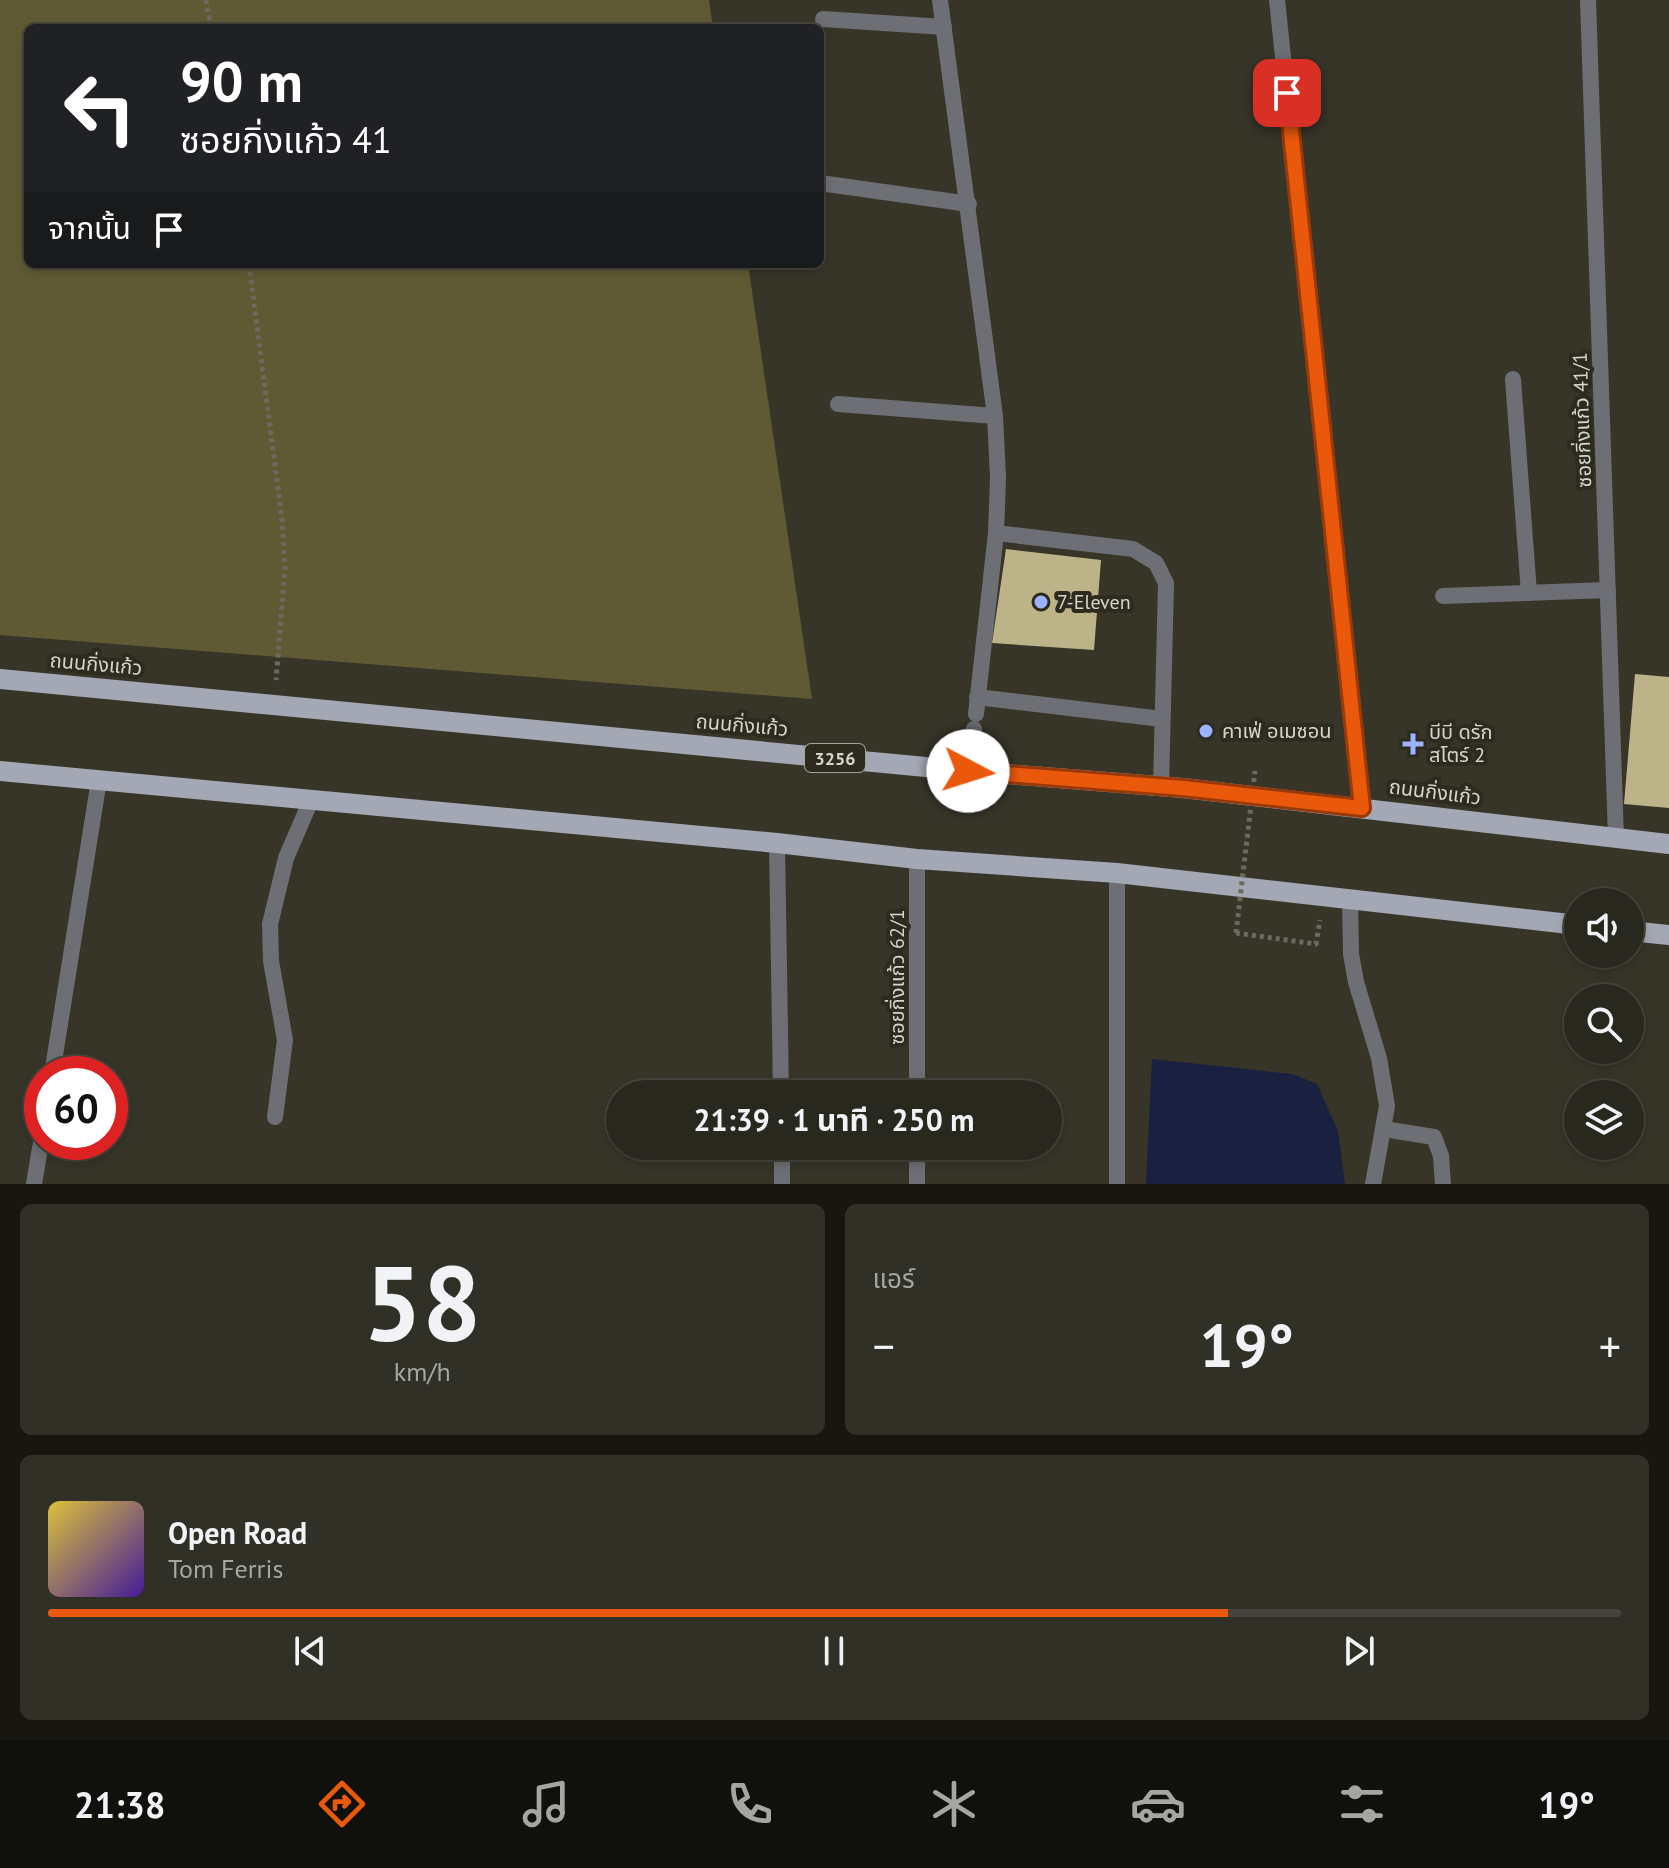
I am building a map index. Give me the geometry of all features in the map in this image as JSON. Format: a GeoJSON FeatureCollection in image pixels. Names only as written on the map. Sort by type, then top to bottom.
{"type":"FeatureCollection","features":[{"type":"Feature","properties":{"kind":"main road","name":"ถนนกิ่งแก้ว"},"geometry":{"type":"LineString","coordinates":[[0,679],[1161,787],[1669,844]]}},
{"type":"Feature","properties":{"kind":"main road"},"geometry":{"type":"LineString","coordinates":[[0,771],[777,843],[917,859],[1117,873],[1564,923]]}},
{"type":"Feature","properties":{"kind":"main road"},"geometry":{"type":"LineString","coordinates":[[1644,932],[1669,935]]}},
{"type":"Feature","properties":{"kind":"street"},"geometry":{"type":"LineString","coordinates":[[940,0],[995,416],[998,478],[996,533],[968,771]]}},
{"type":"Feature","properties":{"kind":"street"},"geometry":{"type":"LineString","coordinates":[[1277,0],[1362,808]]}},
{"type":"Feature","properties":{"kind":"street","name":"ซอยกิ่งแก้ว 41/1"},"geometry":{"type":"LineString","coordinates":[[1588,0],[1616,838]]}},
{"type":"Feature","properties":{"kind":"street"},"geometry":{"type":"LineString","coordinates":[[823,19],[944,27]]}},
{"type":"Feature","properties":{"kind":"street"},"geometry":{"type":"LineString","coordinates":[[824,184],[969,204]]}},
{"type":"Feature","properties":{"kind":"street"},"geometry":{"type":"LineString","coordinates":[[1513,379],[1529,593]]}},
{"type":"Feature","properties":{"kind":"street"},"geometry":{"type":"LineString","coordinates":[[838,404],[995,416]]}},
{"type":"Feature","properties":{"kind":"street"},"geometry":{"type":"LineString","coordinates":[[996,533],[1133,549],[1156,563],[1166,583],[1161,787]]}},
{"type":"Feature","properties":{"kind":"street"},"geometry":{"type":"LineString","coordinates":[[1443,596],[1608,590]]}},
{"type":"Feature","properties":{"kind":"street"},"geometry":{"type":"LineString","coordinates":[[977,697],[1162,719]]}},
{"type":"Feature","properties":{"kind":"street"},"geometry":{"type":"LineString","coordinates":[[55,1056],[99,780]]}},
{"type":"Feature","properties":{"kind":"street"},"geometry":{"type":"LineString","coordinates":[[275,1117],[285,1040],[271,961],[270,924],[286,858],[311,800]]}},
{"type":"Feature","properties":{"kind":"street"},"geometry":{"type":"LineString","coordinates":[[777,843],[781,1080]]}},
{"type":"Feature","properties":{"kind":"street","name":"ซอยกิ่งแก้ว 62/1"},"geometry":{"type":"LineString","coordinates":[[917,859],[917,1080]]}},
{"type":"Feature","properties":{"kind":"street"},"geometry":{"type":"LineString","coordinates":[[1117,873],[1117,1184]]}},
{"type":"Feature","properties":{"kind":"street"},"geometry":{"type":"LineString","coordinates":[[1350,899],[1351,954],[1356,982],[1379,1058],[1387,1106],[1373,1184]]}},
{"type":"Feature","properties":{"kind":"street"},"geometry":{"type":"LineString","coordinates":[[1384,1129],[1434,1137],[1441,1156],[1443,1184]]}},
{"type":"Feature","properties":{"kind":"street"},"geometry":{"type":"LineString","coordinates":[[34,1184],[38,1160]]}},
{"type":"Feature","properties":{"kind":"street"},"geometry":{"type":"LineString","coordinates":[[782,1160],[782,1184]]}},
{"type":"Feature","properties":{"kind":"street"},"geometry":{"type":"LineString","coordinates":[[917,1160],[917,1184]]}},
{"type":"Feature","properties":{"kind":"path"},"geometry":{"type":"LineString","coordinates":[[206,0],[210,24]]}},
{"type":"Feature","properties":{"kind":"path"},"geometry":{"type":"LineString","coordinates":[[250,268],[282,520],[285,568],[274,705]]}},
{"type":"Feature","properties":{"kind":"path"},"geometry":{"type":"LineString","coordinates":[[1255,771],[1236,933],[1316,944],[1324,896]]}},
{"type":"Feature","properties":{"kind":"shaded area"},"geometry":{"type":"Polygon","coordinates":[[[0,0],[709,0],[712,24],[24,24],[24,268],[749,268],[812,699],[0,635],[0,0]]]}},
{"type":"Feature","properties":{"kind":"water"},"geometry":{"type":"Polygon","coordinates":[[[1152,1059],[1292,1074],[1317,1084],[1338,1131],[1345,1184],[1146,1184],[1152,1059]]]}},
{"type":"Feature","properties":{"kind":"building"},"geometry":{"type":"Polygon","coordinates":[[[1006,549],[1101,560],[1094,650],[992,643],[1006,549]]]}},
{"type":"Feature","properties":{"kind":"building"},"geometry":{"type":"Polygon","coordinates":[[[1635,674],[1669,677],[1669,808],[1624,804],[1635,674]]]}},
{"type":"Feature","properties":{"kind":"place","name":"7-Eleven"},"geometry":{"type":"Point","coordinates":[1041,602]}},
{"type":"Feature","properties":{"kind":"place","name":"คาเฟ่ อเมซอน"},"geometry":{"type":"Point","coordinates":[1206,731]}},
{"type":"Feature","properties":{"kind":"place","name":"บีบี ดรัก สโตร์ 2"},"geometry":{"type":"Point","coordinates":[1413,744]}},
{"type":"Feature","properties":{"kind":"route"},"geometry":{"type":"LineString","coordinates":[[968,771],[1183,788],[1362,808],[1287,93]]}}]}
